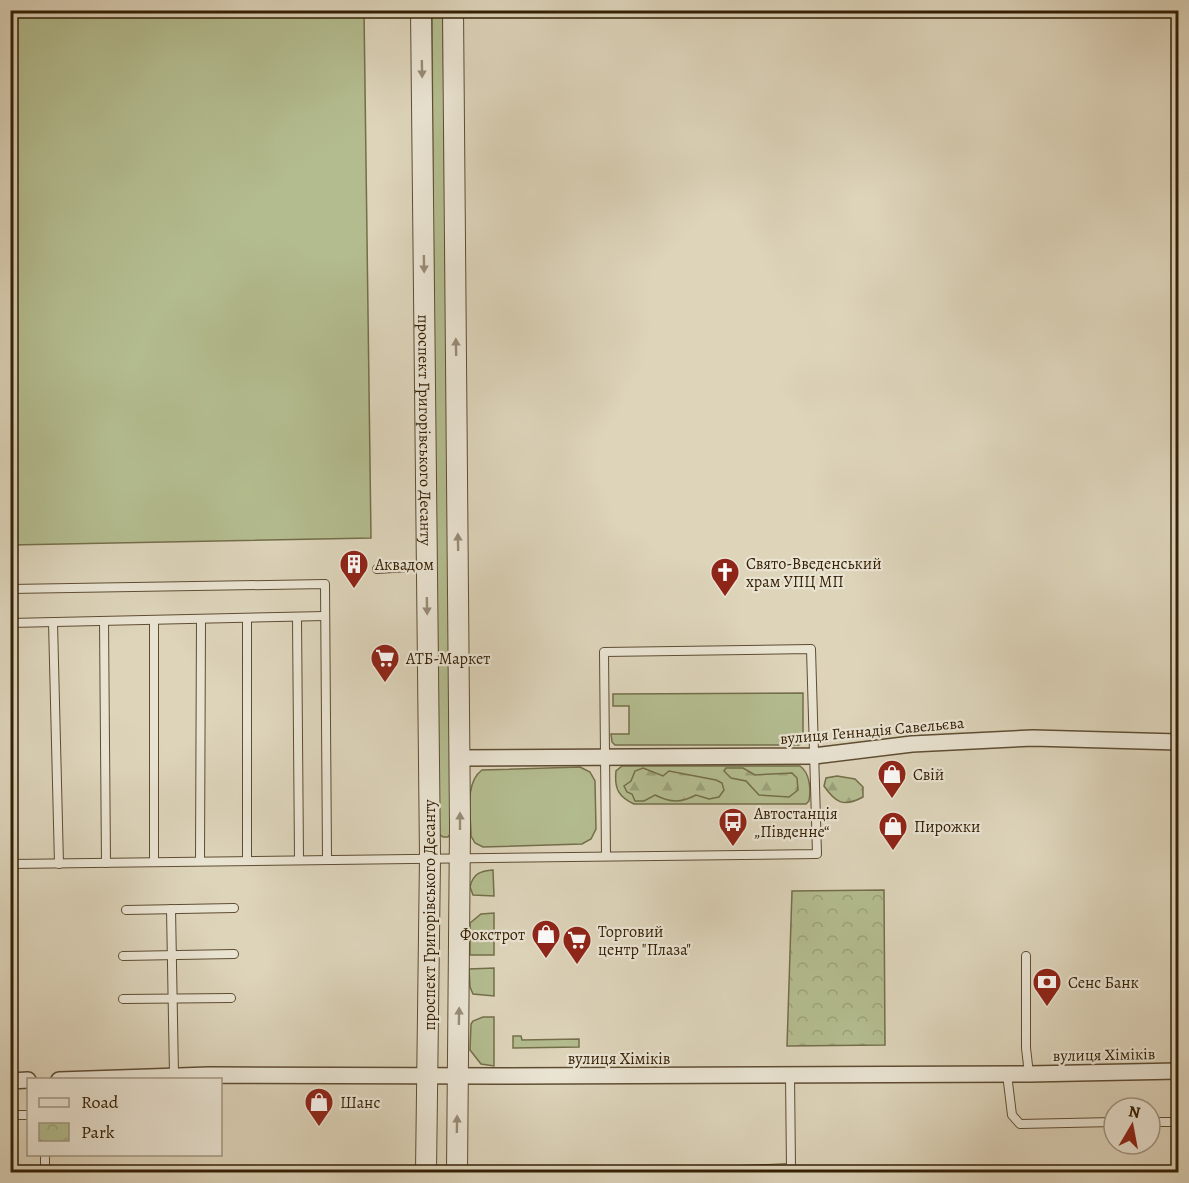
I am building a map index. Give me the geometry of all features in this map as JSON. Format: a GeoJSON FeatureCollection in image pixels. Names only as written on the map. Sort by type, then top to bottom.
{"type":"FeatureCollection","features":[{"type":"Feature","properties":{"kind":"street","name":"проспект Григорівського Десанту"},"geometry":{"type":"LineString","coordinates":[[422,10],[429,857],[426,1173]]}},
{"type":"Feature","properties":{"kind":"street","name":"проспект Григорівського Десанту"},"geometry":{"type":"LineString","coordinates":[[453,10],[459,758],[457,1173]]}},
{"type":"Feature","properties":{"kind":"street","name":"вулиця Геннадія Савельєва"},"geometry":{"type":"LineString","coordinates":[[459,758],[814,756],[957,740],[1033,738],[1179,742]]}},
{"type":"Feature","properties":{"kind":"street","name":"вулиця Хіміків"},"geometry":{"type":"LineString","coordinates":[[105,1078],[174,1075],[208,1077],[790,1075],[1179,1071]]}},
{"type":"Feature","properties":{"kind":"street"},"geometry":{"type":"LineString","coordinates":[[10,1081],[27,1080]]}},
{"type":"Feature","properties":{"kind":"lane"},"geometry":{"type":"LineString","coordinates":[[377,569],[426,566]]}},
{"type":"Feature","properties":{"kind":"lane"},"geometry":{"type":"LineString","coordinates":[[10,589],[325,584],[327,858]]}},
{"type":"Feature","properties":{"kind":"lane"},"geometry":{"type":"LineString","coordinates":[[10,623],[325,616]]}},
{"type":"Feature","properties":{"kind":"lane"},"geometry":{"type":"LineString","coordinates":[[297,617],[299,858]]}},
{"type":"Feature","properties":{"kind":"lane"},"geometry":{"type":"LineString","coordinates":[[247,618],[247,860]]}},
{"type":"Feature","properties":{"kind":"lane"},"geometry":{"type":"LineString","coordinates":[[200,861],[201,619]]}},
{"type":"Feature","properties":{"kind":"lane"},"geometry":{"type":"LineString","coordinates":[[154,620],[154,862]]}},
{"type":"Feature","properties":{"kind":"lane"},"geometry":{"type":"LineString","coordinates":[[104,621],[106,863]]}},
{"type":"Feature","properties":{"kind":"lane"},"geometry":{"type":"LineString","coordinates":[[54,622],[59,864]]}},
{"type":"Feature","properties":{"kind":"lane"},"geometry":{"type":"LineString","coordinates":[[10,824],[11,864],[299,858],[459,858],[817,854],[811,649],[604,652],[606,856]]}},
{"type":"Feature","properties":{"kind":"lane"},"geometry":{"type":"LineString","coordinates":[[126,910],[234,908]]}},
{"type":"Feature","properties":{"kind":"lane"},"geometry":{"type":"LineString","coordinates":[[171,909],[174,1075]]}},
{"type":"Feature","properties":{"kind":"lane"},"geometry":{"type":"LineString","coordinates":[[123,956],[234,954]]}},
{"type":"Feature","properties":{"kind":"lane"},"geometry":{"type":"LineString","coordinates":[[1026,956],[1026,1048],[1029,1074]]}},
{"type":"Feature","properties":{"kind":"lane"},"geometry":{"type":"LineString","coordinates":[[123,999],[231,998]]}},
{"type":"Feature","properties":{"kind":"lane"},"geometry":{"type":"LineString","coordinates":[[1007,1074],[1012,1115],[1020,1124],[1102,1122]]}},
{"type":"Feature","properties":{"kind":"lane"},"geometry":{"type":"LineString","coordinates":[[597,1173],[597,1171],[715,1172],[791,1168],[790,1075]]}},
{"type":"Feature","properties":{"kind":"lane"},"geometry":{"type":"LineString","coordinates":[[10,1115],[27,1115]]}},
{"type":"Feature","properties":{"kind":"lane"},"geometry":{"type":"LineString","coordinates":[[1162,1122],[1179,1122]]}},
{"type":"Feature","properties":{"kind":"lane"},"geometry":{"type":"LineString","coordinates":[[45,1156],[45,1173]]}},
{"type":"Feature","properties":{"kind":"green space"},"geometry":{"type":"Polygon","coordinates":[[[10,11],[364,11],[371,538],[11,545],[10,11]]]}},
{"type":"Feature","properties":{"kind":"green space"},"geometry":{"type":"Polygon","coordinates":[[[432,11],[443,11],[451,833],[448,837],[439,834],[436,703],[432,11]]]}},
{"type":"Feature","properties":{"kind":"green space"},"geometry":{"type":"Polygon","coordinates":[[[803,693],[803,741],[799,745],[615,745],[612,742],[611,734],[629,734],[629,706],[613,706],[613,694],[803,693]]]}},
{"type":"Feature","properties":{"kind":"green space"},"geometry":{"type":"Polygon","coordinates":[[[622,766],[800,766],[809,782],[809,801],[806,804],[634,804],[621,795],[617,788],[616,771],[622,766]]]}},
{"type":"Feature","properties":{"kind":"green space"},"geometry":{"type":"Polygon","coordinates":[[[580,767],[590,772],[595,781],[596,829],[591,839],[582,844],[483,847],[475,843],[471,836],[470,800],[473,783],[482,770],[580,767]]]}},
{"type":"Feature","properties":{"kind":"green space"},"geometry":{"type":"Polygon","coordinates":[[[643,768],[663,776],[669,771],[716,780],[722,783],[724,790],[719,797],[709,799],[696,795],[686,800],[676,801],[655,795],[644,801],[635,801],[624,786],[631,781],[635,771],[643,768]]]}},
{"type":"Feature","properties":{"kind":"green space"},"geometry":{"type":"Polygon","coordinates":[[[726,768],[743,768],[755,775],[792,773],[797,778],[798,790],[789,797],[759,795],[746,781],[731,778],[724,771],[726,768]]]}},
{"type":"Feature","properties":{"kind":"green space"},"geometry":{"type":"Polygon","coordinates":[[[837,776],[855,779],[863,787],[863,797],[845,803],[832,796],[824,786],[826,778],[837,776]]]}},
{"type":"Feature","properties":{"kind":"green space"},"geometry":{"type":"Polygon","coordinates":[[[493,870],[494,896],[473,895],[470,887],[475,876],[481,872],[493,870]]]}},
{"type":"Feature","properties":{"kind":"green space"},"geometry":{"type":"Polygon","coordinates":[[[884,890],[885,1045],[787,1046],[792,891],[884,890]]]}},
{"type":"Feature","properties":{"kind":"green space"},"geometry":{"type":"Polygon","coordinates":[[[494,913],[494,955],[470,955],[470,923],[481,914],[494,913]]]}},
{"type":"Feature","properties":{"kind":"green space"},"geometry":{"type":"Polygon","coordinates":[[[494,968],[494,996],[473,994],[470,987],[469,969],[494,968]]]}},
{"type":"Feature","properties":{"kind":"green space"},"geometry":{"type":"Polygon","coordinates":[[[483,1017],[494,1017],[494,1066],[481,1064],[470,1050],[471,1024],[483,1017]]]}},
{"type":"Feature","properties":{"kind":"green space"},"geometry":{"type":"Polygon","coordinates":[[[513,1036],[521,1036],[522,1040],[579,1039],[579,1047],[513,1048],[513,1036]]]}},
{"type":"Feature","properties":{"kind":"place","name":"Аквадом"},"geometry":{"type":"Point","coordinates":[354,590]}},
{"type":"Feature","properties":{"kind":"place","name":"Свято-Введенський храм УПЦ МП"},"geometry":{"type":"Point","coordinates":[725,598]}},
{"type":"Feature","properties":{"kind":"place","name":"АТБ-Маркет"},"geometry":{"type":"Point","coordinates":[385,684]}},
{"type":"Feature","properties":{"kind":"place","name":"Свій"},"geometry":{"type":"Point","coordinates":[892,800]}},
{"type":"Feature","properties":{"kind":"place","name":"Автостанція „Південне“"},"geometry":{"type":"Point","coordinates":[733,848]}},
{"type":"Feature","properties":{"kind":"place","name":"Пирожки"},"geometry":{"type":"Point","coordinates":[893,852]}},
{"type":"Feature","properties":{"kind":"place","name":"Фокстрот"},"geometry":{"type":"Point","coordinates":[546,960]}},
{"type":"Feature","properties":{"kind":"place","name":"Торговий центр \"Плаза\""},"geometry":{"type":"Point","coordinates":[577,966]}},
{"type":"Feature","properties":{"kind":"place","name":"Сенс Банк"},"geometry":{"type":"Point","coordinates":[1047,1008]}},
{"type":"Feature","properties":{"kind":"place","name":"Шанс"},"geometry":{"type":"Point","coordinates":[319,1128]}}]}
